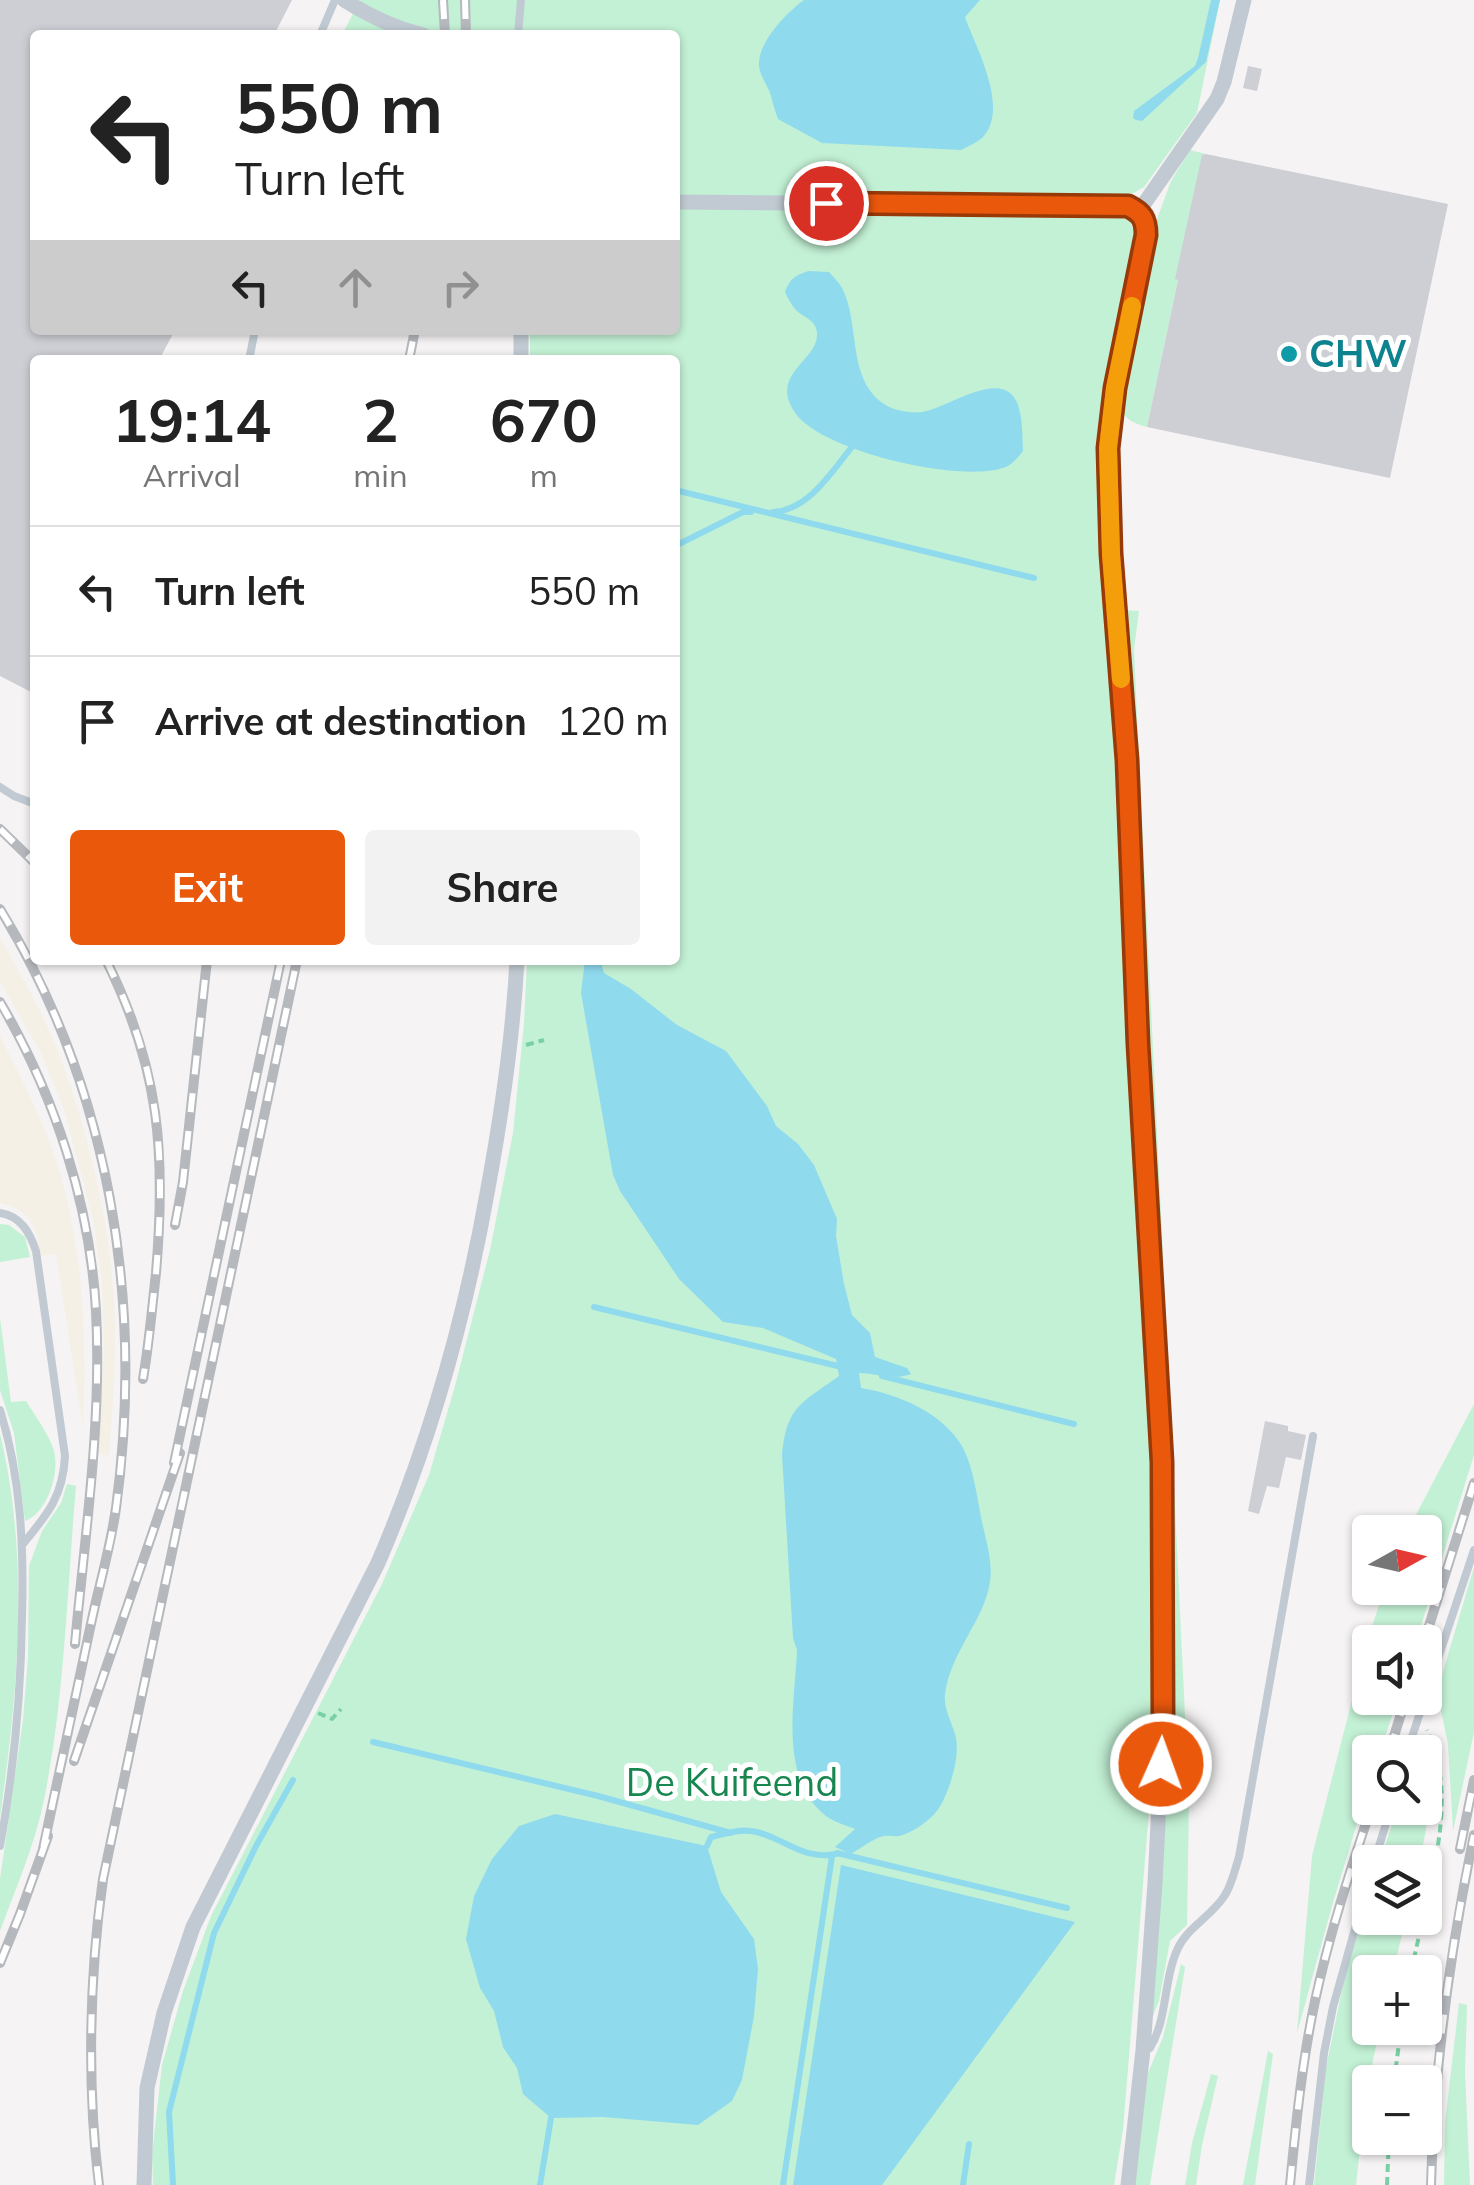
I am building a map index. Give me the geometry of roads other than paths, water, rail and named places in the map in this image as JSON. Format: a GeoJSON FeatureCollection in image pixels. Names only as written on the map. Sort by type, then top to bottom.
{"type":"FeatureCollection","features":[{"type":"Feature","properties":{"kind":"street"},"geometry":{"type":"LineString","coordinates":[[344,0],[406,30]]}},
{"type":"Feature","properties":{"kind":"street"},"geometry":{"type":"LineString","coordinates":[[1139,211],[1218,99],[1244,0]]}},
{"type":"Feature","properties":{"kind":"street"},"geometry":{"type":"LineString","coordinates":[[680,202],[1128,206],[1139,211],[1146,221],[1115,388],[1108,448],[1162,1462],[1163,1724],[1143,2050],[1128,2185]]}},
{"type":"Feature","properties":{"kind":"street"},"geometry":{"type":"LineString","coordinates":[[144,2185],[147,2088],[164,2013],[193,1927],[378,1563],[430,1432],[476,1258],[502,1117],[517,965]]}},
{"type":"Feature","properties":{"kind":"lane"},"geometry":{"type":"LineString","coordinates":[[322,30],[335,0]]}},
{"type":"Feature","properties":{"kind":"lane"},"geometry":{"type":"LineString","coordinates":[[519,30],[522,0]]}},
{"type":"Feature","properties":{"kind":"lane"},"geometry":{"type":"LineString","coordinates":[[0,786],[30,802]]}},
{"type":"Feature","properties":{"kind":"lane"},"geometry":{"type":"LineString","coordinates":[[0,1214],[8,1214],[22,1224],[36,1251],[64,1456],[60,1493],[22,1545]]}},
{"type":"Feature","properties":{"kind":"lane"},"geometry":{"type":"LineString","coordinates":[[0,1410],[14,1465],[22,1545],[19,1720],[0,1846]]}},
{"type":"Feature","properties":{"kind":"lane"},"geometry":{"type":"LineString","coordinates":[[1143,2050],[1150,2048],[1161,2023],[1177,1950],[1185,1936],[1226,1894],[1239,1857],[1314,1436]]}},
{"type":"Feature","properties":{"kind":"lane"},"geometry":{"type":"LineString","coordinates":[[1413,1735],[1474,1550]]}},
{"type":"Feature","properties":{"kind":"lane"},"geometry":{"type":"LineString","coordinates":[[1309,2185],[1332,2007],[1353,1935]]}},
{"type":"Feature","properties":{"kind":"water"},"geometry":{"type":"Polygon","coordinates":[[[804,0],[980,0],[965,17],[992,95],[990,126],[982,138],[961,150],[822,143],[778,119],[760,70],[760,57],[774,29],[804,0]]]}},
{"type":"Feature","properties":{"kind":"water"},"geometry":{"type":"Polygon","coordinates":[[[1211,0],[1220,0],[1206,62],[1142,121],[1136,120],[1134,111],[1195,66],[1211,0]]]}},
{"type":"Feature","properties":{"kind":"water"},"geometry":{"type":"Polygon","coordinates":[[[809,271],[829,272],[842,287],[864,381],[884,404],[902,411],[922,412],[974,392],[1001,389],[1011,394],[1020,411],[1023,451],[1017,458],[1006,467],[986,471],[928,468],[863,452],[811,428],[796,414],[787,388],[815,343],[817,333],[813,322],[795,309],[785,292],[794,278],[809,271]]]}},
{"type":"Feature","properties":{"kind":"water"},"geometry":{"type":"Polygon","coordinates":[[[584,965],[602,965],[604,973],[677,1025],[726,1051],[767,1106],[776,1126],[798,1144],[814,1165],[837,1219],[836,1236],[852,1315],[870,1333],[875,1357],[907,1368],[911,1374],[891,1377],[859,1373],[861,1388],[905,1400],[932,1415],[955,1436],[970,1465],[991,1575],[987,1596],[948,1678],[945,1705],[957,1746],[953,1776],[937,1811],[925,1823],[904,1834],[876,1839],[851,1854],[835,1847],[855,1829],[829,1818],[811,1800],[795,1761],[797,1650],[793,1638],[782,1455],[792,1415],[839,1376],[836,1359],[763,1328],[723,1322],[679,1279],[613,1175],[581,993],[584,965]]]}},
{"type":"Feature","properties":{"kind":"water"},"geometry":{"type":"Polygon","coordinates":[[[555,1814],[707,1846],[721,1892],[754,1939],[758,1969],[754,2016],[742,2080],[732,2101],[698,2125],[603,2117],[551,2118],[523,2094],[517,2068],[503,2047],[494,2011],[480,1988],[466,1939],[474,1896],[492,1859],[519,1826],[555,1814]]]}},
{"type":"Feature","properties":{"kind":"water"},"geometry":{"type":"Polygon","coordinates":[[[841,1865],[1075,1922],[882,2185],[793,2185],[841,1865]]]}},
{"type":"Feature","properties":{"kind":"waterway"},"geometry":{"type":"LineString","coordinates":[[773,512],[798,505],[808,497],[852,447]]}},
{"type":"Feature","properties":{"kind":"waterway"},"geometry":{"type":"LineString","coordinates":[[680,491],[1034,578]]}},
{"type":"Feature","properties":{"kind":"waterway"},"geometry":{"type":"LineString","coordinates":[[680,544],[743,512],[751,512]]}},
{"type":"Feature","properties":{"kind":"waterway"},"geometry":{"type":"LineString","coordinates":[[594,1307],[846,1368]]}},
{"type":"Feature","properties":{"kind":"waterway"},"geometry":{"type":"LineString","coordinates":[[882,1376],[1074,1424]]}},
{"type":"Feature","properties":{"kind":"waterway"},"geometry":{"type":"LineString","coordinates":[[373,1742],[598,1796],[731,1833]]}},
{"type":"Feature","properties":{"kind":"waterway"},"geometry":{"type":"LineString","coordinates":[[173,2185],[169,2112],[214,1933],[293,1780]]}},
{"type":"Feature","properties":{"kind":"waterway"},"geometry":{"type":"LineString","coordinates":[[707,1846],[711,1837],[746,1831],[762,1833],[812,1854],[836,1854]]}},
{"type":"Feature","properties":{"kind":"waterway"},"geometry":{"type":"LineString","coordinates":[[837,1853],[1067,1908]]}},
{"type":"Feature","properties":{"kind":"waterway"},"geometry":{"type":"LineString","coordinates":[[783,2185],[832,1856]]}},
{"type":"Feature","properties":{"kind":"waterway"},"geometry":{"type":"LineString","coordinates":[[540,2185],[551,2118]]}},
{"type":"Feature","properties":{"kind":"waterway"},"geometry":{"type":"LineString","coordinates":[[963,2185],[969,2144]]}},
{"type":"Feature","properties":{"kind":"railway"},"geometry":{"type":"LineString","coordinates":[[443,0],[445,30]]}},
{"type":"Feature","properties":{"kind":"railway"},"geometry":{"type":"LineString","coordinates":[[465,0],[466,30]]}},
{"type":"Feature","properties":{"kind":"railway"},"geometry":{"type":"LineString","coordinates":[[410,355],[414,335]]}},
{"type":"Feature","properties":{"kind":"railway"},"geometry":{"type":"LineString","coordinates":[[0,829],[30,858]]}},
{"type":"Feature","properties":{"kind":"railway"},"geometry":{"type":"LineString","coordinates":[[0,909],[30,963]]}},
{"type":"Feature","properties":{"kind":"railway"},"geometry":{"type":"LineString","coordinates":[[31,965],[68,1049],[92,1123],[110,1198],[121,1275],[125,1352],[124,1430],[114,1522],[43,1849]]}},
{"type":"Feature","properties":{"kind":"railway"},"geometry":{"type":"LineString","coordinates":[[108,965],[138,1038],[155,1112],[159,1150],[156,1273],[143,1379]]}},
{"type":"Feature","properties":{"kind":"railway"},"geometry":{"type":"LineString","coordinates":[[175,1225],[206,965]]}},
{"type":"Feature","properties":{"kind":"railway"},"geometry":{"type":"LineString","coordinates":[[174,1463],[280,965]]}},
{"type":"Feature","properties":{"kind":"railway"},"geometry":{"type":"LineString","coordinates":[[99,2185],[91,2032],[103,1879],[296,965]]}},
{"type":"Feature","properties":{"kind":"railway"},"geometry":{"type":"LineString","coordinates":[[0,1002],[37,1075],[66,1151],[92,1271],[97,1394],[75,1644]]}},
{"type":"Feature","properties":{"kind":"railway"},"geometry":{"type":"LineString","coordinates":[[74,1761],[180,1453]]}},
{"type":"Feature","properties":{"kind":"railway"},"geometry":{"type":"LineString","coordinates":[[1429,1625],[1474,1483]]}},
{"type":"Feature","properties":{"kind":"railway"},"geometry":{"type":"LineString","coordinates":[[1394,1735],[1401,1715]]}},
{"type":"Feature","properties":{"kind":"railway"},"geometry":{"type":"LineString","coordinates":[[1460,1849],[1474,1780]]}},
{"type":"Feature","properties":{"kind":"railway"},"geometry":{"type":"LineString","coordinates":[[1290,2185],[1315,2001],[1366,1825]]}},
{"type":"Feature","properties":{"kind":"railway"},"geometry":{"type":"LineString","coordinates":[[1431,2185],[1445,2009],[1474,1835]]}},
{"type":"Feature","properties":{"kind":"railway"},"geometry":{"type":"LineString","coordinates":[[0,1963],[48,1836]]}},
{"type":"Feature","properties":{"kind":"place","name":"CHW"},"geometry":{"type":"Point","coordinates":[1289,354]}},
{"type":"Feature","properties":{"kind":"park label","name":"De Kuifeend"},"geometry":{"type":"Point","coordinates":[732,1783]}}]}
